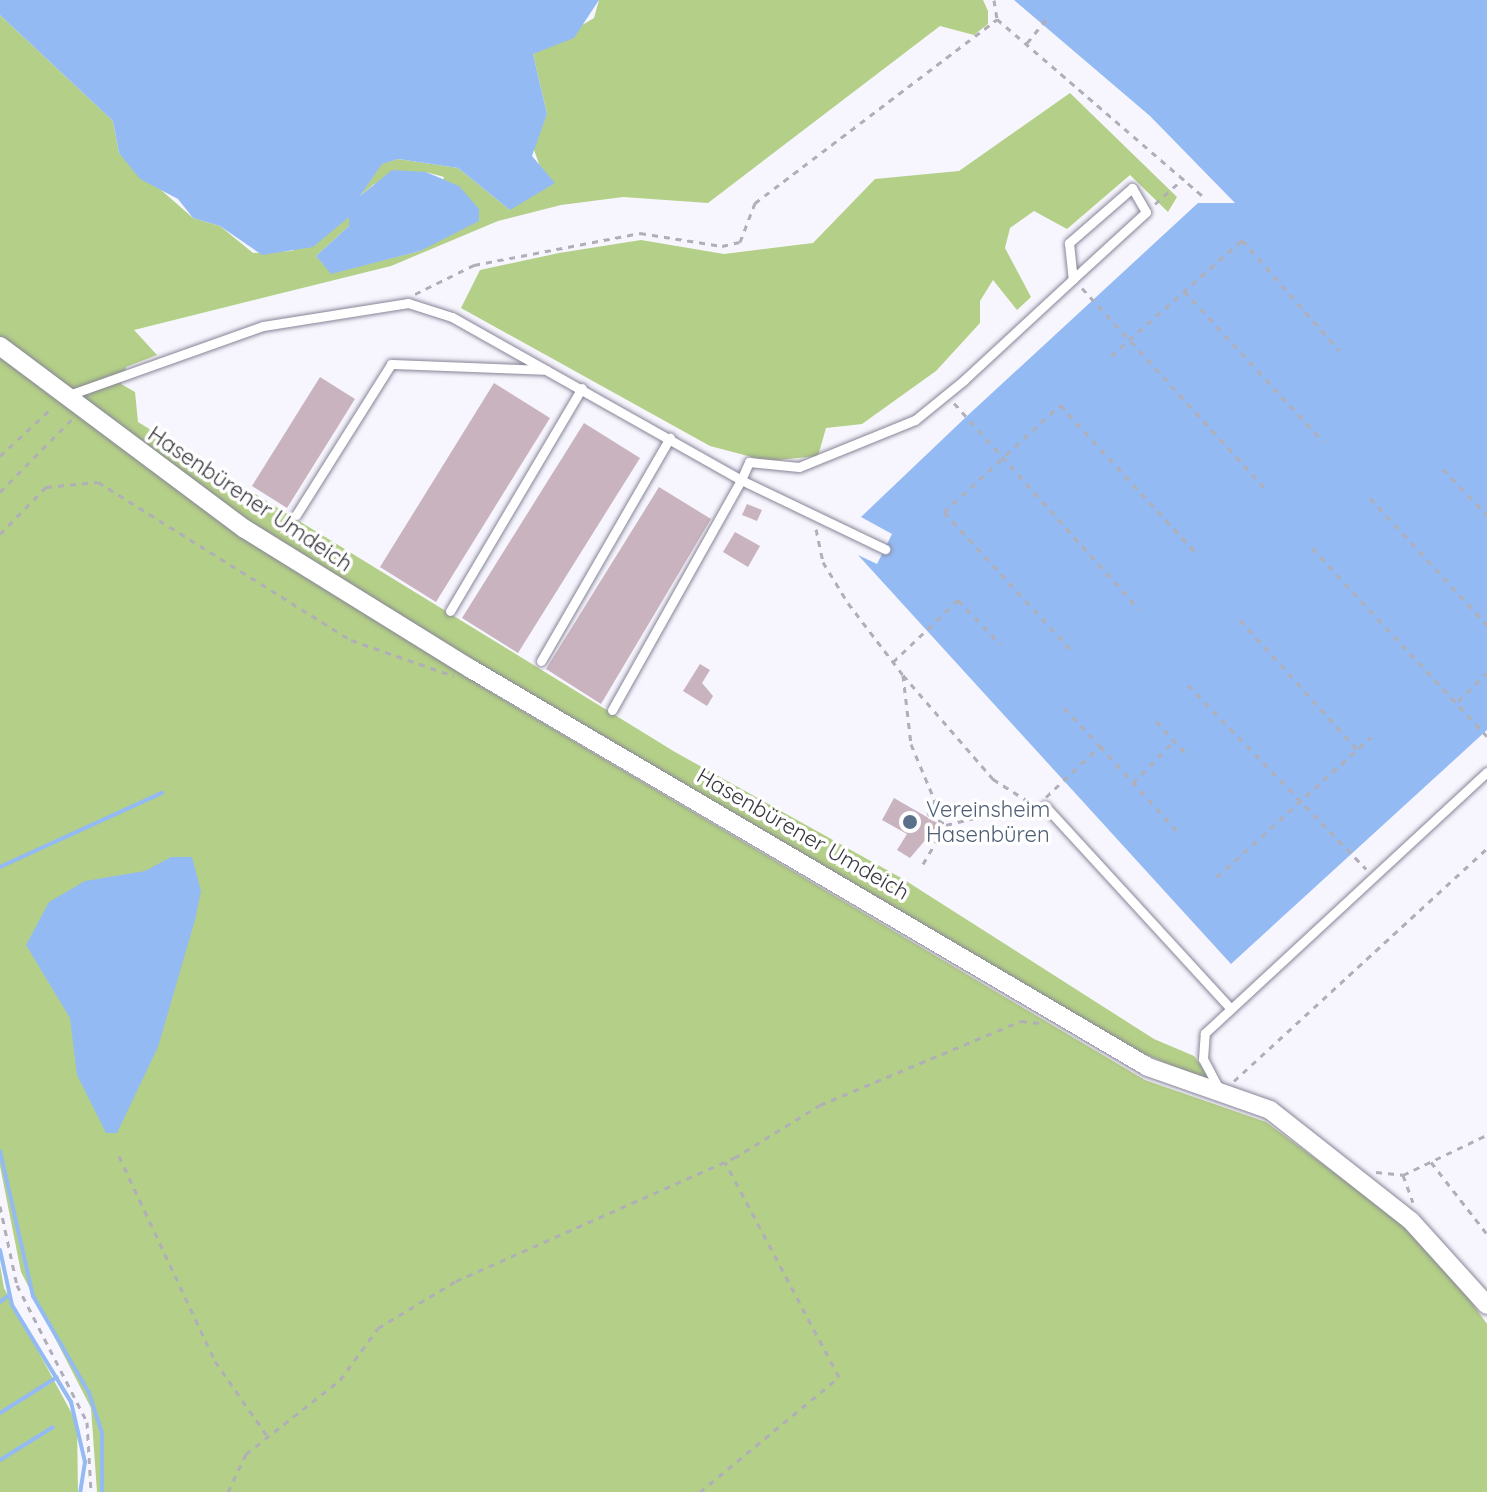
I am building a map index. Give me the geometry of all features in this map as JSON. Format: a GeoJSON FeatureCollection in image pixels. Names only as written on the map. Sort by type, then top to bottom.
{"type":"FeatureCollection","features":[{"type":"Feature","properties":{"kind":"street","name":"Hasenbürener Umdeich"},"geometry":{"type":"LineString","coordinates":[[0,346],[80,411],[245,529],[471,669],[1148,1067],[1270,1110],[1411,1221],[1487,1305]]}},
{"type":"Feature","properties":{"kind":"lane"},"geometry":{"type":"LineString","coordinates":[[612,710],[749,462],[799,467],[874,441],[946,394],[1073,279],[1146,212],[1142,195],[1132,188],[1121,192],[1069,243],[1073,279]]}},
{"type":"Feature","properties":{"kind":"lane"},"geometry":{"type":"LineString","coordinates":[[63,397],[263,326],[408,303],[431,307],[582,388],[741,480],[885,549]]}},
{"type":"Feature","properties":{"kind":"lane"},"geometry":{"type":"LineString","coordinates":[[296,515],[391,364],[549,370]]}},
{"type":"Feature","properties":{"kind":"lane"},"geometry":{"type":"LineString","coordinates":[[450,611],[582,388]]}},
{"type":"Feature","properties":{"kind":"lane"},"geometry":{"type":"LineString","coordinates":[[541,661],[670,438]]}},
{"type":"Feature","properties":{"kind":"lane"},"geometry":{"type":"LineString","coordinates":[[1221,1092],[1201,1046],[1230,1008],[1487,772]]}},
{"type":"Feature","properties":{"kind":"lane"},"geometry":{"type":"LineString","coordinates":[[1041,806],[1230,1008]]}},
{"type":"Feature","properties":{"kind":"path"},"geometry":{"type":"LineString","coordinates":[[994,0],[997,19],[1204,197]]}},
{"type":"Feature","properties":{"kind":"path"},"geometry":{"type":"LineString","coordinates":[[1027,43],[1050,15]]}},
{"type":"Feature","properties":{"kind":"path"},"geometry":{"type":"LineString","coordinates":[[408,303],[474,265],[563,246],[640,233],[722,246],[740,242],[755,203],[997,19]]}},
{"type":"Feature","properties":{"kind":"path"},"geometry":{"type":"LineString","coordinates":[[1146,212],[1184,178]]}},
{"type":"Feature","properties":{"kind":"path"},"geometry":{"type":"LineString","coordinates":[[1111,356],[1242,240],[1339,350]]}},
{"type":"Feature","properties":{"kind":"path"},"geometry":{"type":"LineString","coordinates":[[1073,279],[1268,492]]}},
{"type":"Feature","properties":{"kind":"path"},"geometry":{"type":"LineString","coordinates":[[1184,291],[1323,441]]}},
{"type":"Feature","properties":{"kind":"path"},"geometry":{"type":"LineString","coordinates":[[946,394],[1139,609]]}},
{"type":"Feature","properties":{"kind":"path"},"geometry":{"type":"LineString","coordinates":[[0,456],[63,397]]}},
{"type":"Feature","properties":{"kind":"path"},"geometry":{"type":"LineString","coordinates":[[1070,649],[944,512],[1060,405],[1196,553]]}},
{"type":"Feature","properties":{"kind":"path"},"geometry":{"type":"LineString","coordinates":[[0,492],[80,411]]}},
{"type":"Feature","properties":{"kind":"path"},"geometry":{"type":"LineString","coordinates":[[1443,469],[1487,515]]}},
{"type":"Feature","properties":{"kind":"path"},"geometry":{"type":"LineString","coordinates":[[0,534],[46,487],[98,482],[351,640],[450,678],[471,669]]}},
{"type":"Feature","properties":{"kind":"path"},"geometry":{"type":"LineString","coordinates":[[1370,498],[1487,625]]}},
{"type":"Feature","properties":{"kind":"path"},"geometry":{"type":"LineString","coordinates":[[821,518],[814,533],[823,562],[893,662],[993,779],[1027,805]]}},
{"type":"Feature","properties":{"kind":"path"},"geometry":{"type":"LineString","coordinates":[[1312,548],[1458,701],[1487,736]]}},
{"type":"Feature","properties":{"kind":"path"},"geometry":{"type":"LineString","coordinates":[[893,662],[958,600],[1001,645]]}},
{"type":"Feature","properties":{"kind":"path"},"geometry":{"type":"LineString","coordinates":[[1240,620],[1357,749]]}},
{"type":"Feature","properties":{"kind":"path"},"geometry":{"type":"LineString","coordinates":[[1458,701],[1487,673]]}},
{"type":"Feature","properties":{"kind":"path"},"geometry":{"type":"LineString","coordinates":[[903,675],[911,744],[935,801],[928,814],[946,825],[1027,805],[1041,806],[1100,746]]}},
{"type":"Feature","properties":{"kind":"path"},"geometry":{"type":"LineString","coordinates":[[1188,685],[1373,877]]}},
{"type":"Feature","properties":{"kind":"path"},"geometry":{"type":"LineString","coordinates":[[1064,708],[1177,831]]}},
{"type":"Feature","properties":{"kind":"path"},"geometry":{"type":"LineString","coordinates":[[1156,721],[1189,757]]}},
{"type":"Feature","properties":{"kind":"path"},"geometry":{"type":"LineString","coordinates":[[1217,877],[1371,737]]}},
{"type":"Feature","properties":{"kind":"path"},"geometry":{"type":"LineString","coordinates":[[1133,783],[1174,741]]}},
{"type":"Feature","properties":{"kind":"path"},"geometry":{"type":"LineString","coordinates":[[923,864],[946,825]]}},
{"type":"Feature","properties":{"kind":"path"},"geometry":{"type":"LineString","coordinates":[[1221,1092],[1487,848]]}},
{"type":"Feature","properties":{"kind":"path"},"geometry":{"type":"LineString","coordinates":[[228,1492],[246,1454],[340,1380],[378,1328],[443,1289],[725,1162],[820,1105],[1021,1021],[1054,1029]]}},
{"type":"Feature","properties":{"kind":"path"},"geometry":{"type":"LineString","coordinates":[[1358,1177],[1385,1170],[1403,1175],[1487,1135]]}},
{"type":"Feature","properties":{"kind":"path"},"geometry":{"type":"LineString","coordinates":[[119,1156],[215,1361],[268,1437]]}},
{"type":"Feature","properties":{"kind":"path"},"geometry":{"type":"LineString","coordinates":[[700,1492],[839,1377],[725,1162]]}},
{"type":"Feature","properties":{"kind":"path"},"geometry":{"type":"LineString","coordinates":[[1431,1162],[1487,1234]]}},
{"type":"Feature","properties":{"kind":"path"},"geometry":{"type":"LineString","coordinates":[[1403,1175],[1413,1197],[1411,1221]]}},
{"type":"Feature","properties":{"kind":"path"},"geometry":{"type":"LineString","coordinates":[[0,1206],[17,1285],[87,1422],[91,1492]]}},
{"type":"Feature","properties":{"kind":"green space"},"geometry":{"type":"Polygon","coordinates":[[[599,0],[983,0],[988,11],[988,24],[974,35],[940,26],[708,203],[623,197],[561,205],[498,221],[391,266],[134,330],[157,355],[126,367],[121,384],[135,392],[138,422],[675,752],[903,879],[1154,1039],[1194,1056],[1213,1083],[1114,1041],[501,678],[479,685],[1145,1080],[1266,1122],[1397,1219],[1449,1271],[1487,1324],[1487,1492],[97,1492],[91,1408],[21,1272],[0,1166],[0,15],[113,121],[119,153],[193,218],[220,226],[253,253],[292,251],[349,216],[349,226],[316,256],[331,273],[420,251],[444,177],[426,172],[374,184],[360,196],[381,164],[398,159],[458,168],[510,210],[543,175],[533,147],[547,114],[533,54],[594,18],[599,0]]]}},
{"type":"Feature","properties":{"kind":"green space"},"geometry":{"type":"Polygon","coordinates":[[[1070,93],[1177,197],[1168,212],[1130,175],[1067,229],[1034,211],[1010,228],[1005,248],[1031,297],[1017,310],[993,280],[980,301],[980,323],[936,371],[862,424],[826,428],[818,456],[767,461],[710,446],[461,308],[480,270],[559,253],[641,240],[724,254],[813,243],[875,179],[959,171],[1070,93]]]}},
{"type":"Feature","properties":{"kind":"green space"},"geometry":{"type":"Polygon","coordinates":[[[0,1265],[4,1288],[77,1423],[78,1492],[0,1492],[0,1265]]]}},
{"type":"Feature","properties":{"kind":"water"},"geometry":{"type":"Polygon","coordinates":[[[0,0],[599,0],[574,38],[533,54],[547,114],[532,156],[555,183],[510,210],[458,168],[398,159],[382,164],[360,196],[392,170],[426,172],[459,186],[479,209],[479,221],[420,251],[331,274],[316,256],[349,226],[349,217],[313,247],[262,255],[220,226],[193,218],[178,199],[140,179],[119,153],[113,121],[0,15],[0,0]]]}},
{"type":"Feature","properties":{"kind":"water"},"geometry":{"type":"Polygon","coordinates":[[[1014,0],[1487,0],[1487,730],[1231,964],[858,555],[877,564],[892,534],[861,517],[966,417],[1198,203],[1235,203],[1150,116],[1014,0]]]}},
{"type":"Feature","properties":{"kind":"water"},"geometry":{"type":"Polygon","coordinates":[[[171,857],[192,857],[201,891],[195,920],[158,1047],[117,1133],[106,1133],[77,1075],[70,1018],[26,945],[49,902],[85,881],[145,871],[171,857]]]}},
{"type":"Feature","properties":{"kind":"building"},"geometry":{"type":"Polygon","coordinates":[[[320,377],[355,399],[287,508],[252,486],[320,377]]]}},
{"type":"Feature","properties":{"kind":"building"},"geometry":{"type":"Polygon","coordinates":[[[494,383],[550,418],[436,602],[380,567],[494,383]]]}},
{"type":"Feature","properties":{"kind":"building"},"geometry":{"type":"Polygon","coordinates":[[[584,423],[640,458],[518,653],[462,618],[584,423]]]}},
{"type":"Feature","properties":{"kind":"building"},"geometry":{"type":"Polygon","coordinates":[[[659,487],[711,519],[601,704],[546,669],[659,487]]]}},
{"type":"Feature","properties":{"kind":"building"},"geometry":{"type":"Polygon","coordinates":[[[747,504],[762,510],[757,521],[742,515],[747,504]]]}},
{"type":"Feature","properties":{"kind":"building"},"geometry":{"type":"Polygon","coordinates":[[[735,532],[760,546],[748,567],[723,552],[735,532]]]}},
{"type":"Feature","properties":{"kind":"building"},"geometry":{"type":"Polygon","coordinates":[[[700,664],[710,670],[702,683],[713,696],[707,706],[683,691],[700,664]]]}},
{"type":"Feature","properties":{"kind":"building","name":"Vereinsheim Hasenbüren"},"geometry":{"type":"Polygon","coordinates":[[[894,798],[939,824],[910,858],[897,850],[907,834],[882,820],[894,798]]]}},
{"type":"Feature","properties":{"kind":"waterway"},"geometry":{"type":"LineString","coordinates":[[0,867],[162,793]]}},
{"type":"Feature","properties":{"kind":"waterway"},"geometry":{"type":"LineString","coordinates":[[0,1151],[33,1296],[89,1393],[102,1433],[102,1492]]}},
{"type":"Feature","properties":{"kind":"waterway"},"geometry":{"type":"LineString","coordinates":[[0,1250],[12,1305],[71,1402],[85,1462],[80,1492]]}},
{"type":"Feature","properties":{"kind":"waterway"},"geometry":{"type":"LineString","coordinates":[[0,1302],[9,1295]]}},
{"type":"Feature","properties":{"kind":"waterway"},"geometry":{"type":"LineString","coordinates":[[0,1413],[57,1377]]}},
{"type":"Feature","properties":{"kind":"waterway"},"geometry":{"type":"LineString","coordinates":[[0,1460],[53,1427]]}},
{"type":"Feature","properties":{"kind":"place","name":"Vereinsheim Hasenbüren"},"geometry":{"type":"Point","coordinates":[910,822]}}]}
